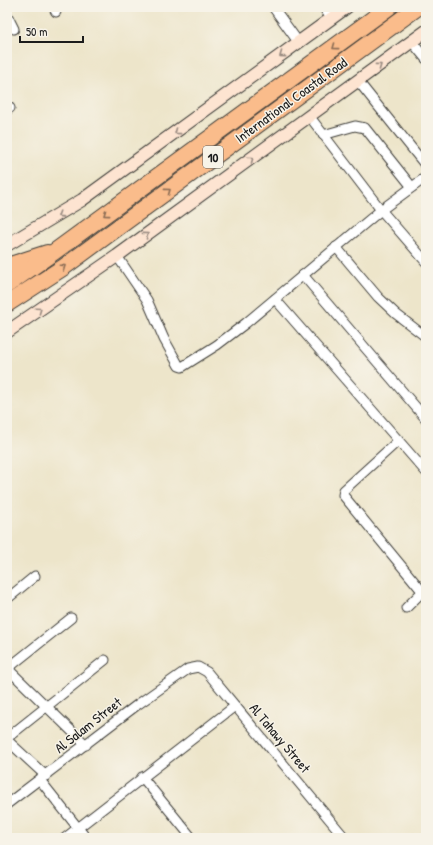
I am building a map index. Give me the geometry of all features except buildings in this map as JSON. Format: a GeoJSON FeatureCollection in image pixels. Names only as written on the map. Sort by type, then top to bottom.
{"type":"FeatureCollection","features":[{"type":"Feature","properties":{"kind":"highway","name":"International Coastal Road"},"geometry":{"type":"LineString","coordinates":[[7,285],[389,7]]}},
{"type":"Feature","properties":{"kind":"highway","name":"International Coastal Road"},"geometry":{"type":"LineString","coordinates":[[7,304],[64,267],[418,7]]}},
{"type":"Feature","properties":{"kind":"highway"},"geometry":{"type":"LineString","coordinates":[[7,266],[39,255],[54,252]]}},
{"type":"Feature","properties":{"kind":"street"},"geometry":{"type":"LineString","coordinates":[[273,7],[299,43]]}},
{"type":"Feature","properties":{"kind":"street"},"geometry":{"type":"LineString","coordinates":[[323,7],[332,19]]}},
{"type":"Feature","properties":{"kind":"street"},"geometry":{"type":"LineString","coordinates":[[7,245],[82,200],[347,7]]}},
{"type":"Feature","properties":{"kind":"street"},"geometry":{"type":"LineString","coordinates":[[7,15],[14,29]]}},
{"type":"Feature","properties":{"kind":"street"},"geometry":{"type":"LineString","coordinates":[[7,332],[117,256],[426,32]]}},
{"type":"Feature","properties":{"kind":"street"},"geometry":{"type":"LineString","coordinates":[[412,42],[426,59]]}},
{"type":"Feature","properties":{"kind":"street"},"geometry":{"type":"LineString","coordinates":[[358,81],[426,166]]}},
{"type":"Feature","properties":{"kind":"street"},"geometry":{"type":"LineString","coordinates":[[310,117],[381,210],[426,262]]}},
{"type":"Feature","properties":{"kind":"street"},"geometry":{"type":"LineString","coordinates":[[323,135],[355,126],[365,128],[412,187]]}},
{"type":"Feature","properties":{"kind":"street"},"geometry":{"type":"LineString","coordinates":[[117,256],[147,300],[170,351],[179,366],[182,367],[217,345],[275,299],[381,210],[426,177]]}},
{"type":"Feature","properties":{"kind":"street"},"geometry":{"type":"LineString","coordinates":[[336,247],[390,309],[426,337]]}},
{"type":"Feature","properties":{"kind":"street"},"geometry":{"type":"LineString","coordinates":[[303,275],[426,419]]}},
{"type":"Feature","properties":{"kind":"street"},"geometry":{"type":"LineString","coordinates":[[275,299],[426,472]]}},
{"type":"Feature","properties":{"kind":"street"},"geometry":{"type":"LineString","coordinates":[[398,441],[344,490],[343,495],[424,589],[406,608]]}},
{"type":"Feature","properties":{"kind":"street"},"geometry":{"type":"LineString","coordinates":[[7,599],[35,576]]}},
{"type":"Feature","properties":{"kind":"street"},"geometry":{"type":"LineString","coordinates":[[71,618],[7,668],[48,706],[86,745]]}},
{"type":"Feature","properties":{"kind":"street"},"geometry":{"type":"LineString","coordinates":[[86,838],[43,778],[7,739],[106,660]]}},
{"type":"Feature","properties":{"kind":"street","name":"Al Tahawy Street"},"geometry":{"type":"LineString","coordinates":[[188,669],[192,667],[203,669],[345,838]]}},
{"type":"Feature","properties":{"kind":"street","name":"Al Salam Street"},"geometry":{"type":"LineString","coordinates":[[7,804],[137,705],[188,669]]}},
{"type":"Feature","properties":{"kind":"street"},"geometry":{"type":"LineString","coordinates":[[65,838],[142,776],[235,706]]}},
{"type":"Feature","properties":{"kind":"street"},"geometry":{"type":"LineString","coordinates":[[142,776],[192,838]]}}]}
